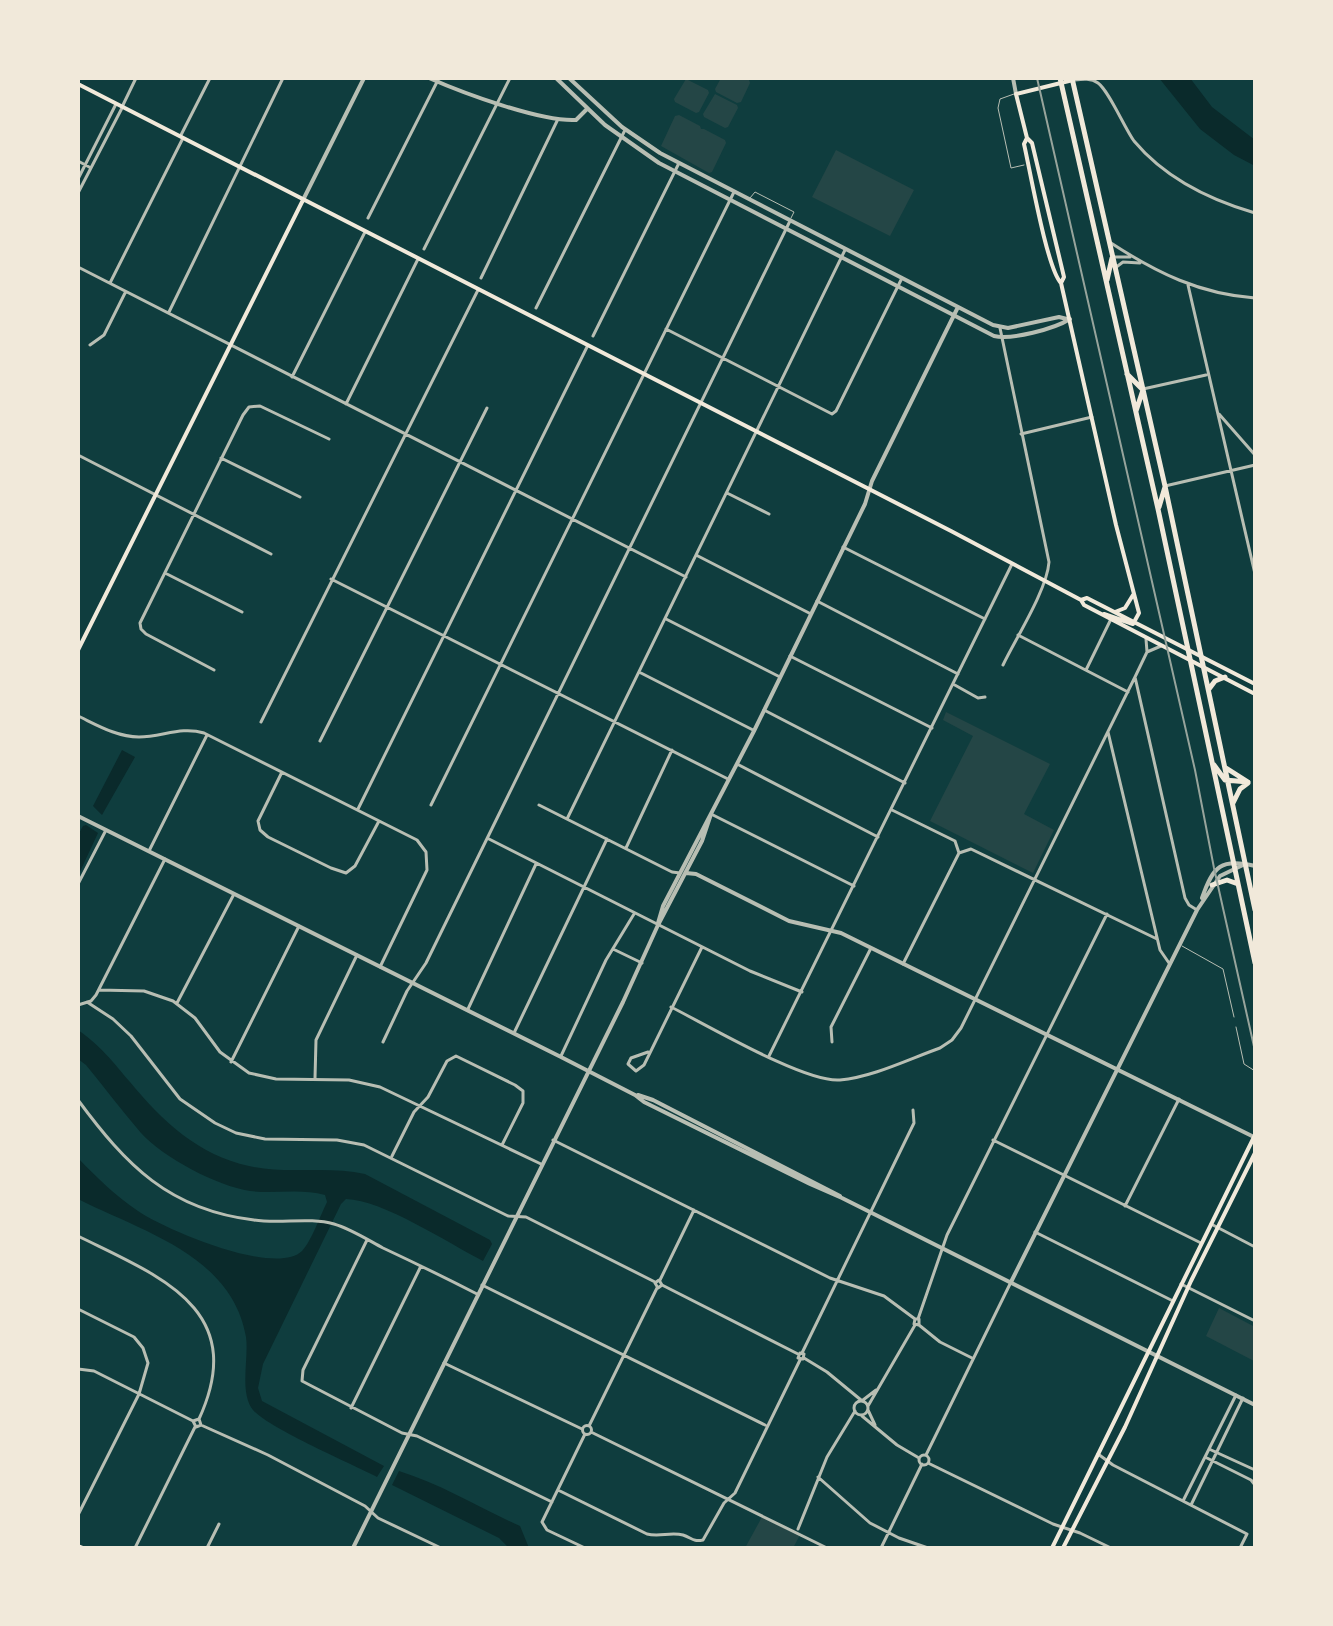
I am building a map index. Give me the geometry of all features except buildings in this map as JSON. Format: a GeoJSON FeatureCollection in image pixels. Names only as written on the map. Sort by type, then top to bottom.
{"type":"FeatureCollection","features":[{"type":"Feature","properties":{"kind":"highway"},"geometry":{"type":"LineString","coordinates":[[1073,79],[1165,486],[1255,910]]}},
{"type":"Feature","properties":{"kind":"highway"},"geometry":{"type":"LineString","coordinates":[[1060,81],[1158,509],[1255,963]]}},
{"type":"Feature","properties":{"kind":"highway"},"geometry":{"type":"LineString","coordinates":[[1098,245],[1113,257]]}},
{"type":"Feature","properties":{"kind":"highway"},"geometry":{"type":"LineString","coordinates":[[1106,282],[1113,257]]}},
{"type":"Feature","properties":{"kind":"highway"},"geometry":{"type":"LineString","coordinates":[[1127,374],[1143,389]]}},
{"type":"Feature","properties":{"kind":"highway"},"geometry":{"type":"LineString","coordinates":[[1136,411],[1143,389]]}},
{"type":"Feature","properties":{"kind":"highway"},"geometry":{"type":"LineString","coordinates":[[1149,469],[1165,486]]}},
{"type":"Feature","properties":{"kind":"highway"},"geometry":{"type":"LineString","coordinates":[[1158,509],[1165,486]]}},
{"type":"Feature","properties":{"kind":"highway"},"geometry":{"type":"LineString","coordinates":[[1209,690],[1215,681],[1225,677]]}},
{"type":"Feature","properties":{"kind":"highway"},"geometry":{"type":"LineString","coordinates":[[1214,764],[1228,782],[1248,782]]}},
{"type":"Feature","properties":{"kind":"highway"},"geometry":{"type":"LineString","coordinates":[[1225,768],[1248,782]]}},
{"type":"Feature","properties":{"kind":"highway"},"geometry":{"type":"LineString","coordinates":[[1233,804],[1240,789],[1248,782]]}},
{"type":"Feature","properties":{"kind":"highway"},"geometry":{"type":"LineString","coordinates":[[1212,885],[1227,880],[1239,885]]}},
{"type":"Feature","properties":{"kind":"main road"},"geometry":{"type":"LineString","coordinates":[[1061,283],[1064,277],[1032,143],[1027,138],[1016,94],[1073,79]]}},
{"type":"Feature","properties":{"kind":"main road"},"geometry":{"type":"LineString","coordinates":[[78,84],[1045,580],[1081,600],[1084,605],[1255,694]]}},
{"type":"Feature","properties":{"kind":"main road"},"geometry":{"type":"LineString","coordinates":[[1027,138],[1024,144],[1049,249],[1070,319],[1139,613],[1135,623]]}},
{"type":"Feature","properties":{"kind":"main road"},"geometry":{"type":"LineString","coordinates":[[78,650],[303,200]]}},
{"type":"Feature","properties":{"kind":"main road"},"geometry":{"type":"LineString","coordinates":[[1115,612],[1127,607],[1134,593]]}},
{"type":"Feature","properties":{"kind":"main road"},"geometry":{"type":"LineString","coordinates":[[1081,600],[1087,598],[1255,684]]}},
{"type":"Feature","properties":{"kind":"main road"},"geometry":{"type":"LineString","coordinates":[[1102,614],[1109,614],[1129,624],[1135,623]]}},
{"type":"Feature","properties":{"kind":"main road"},"geometry":{"type":"LineString","coordinates":[[1052,1548],[1255,1136]]}},
{"type":"Feature","properties":{"kind":"main road"},"geometry":{"type":"LineString","coordinates":[[1063,1548],[1108,1463],[1188,1288],[1255,1153]]}},
{"type":"Feature","properties":{"kind":"street"},"geometry":{"type":"LineString","coordinates":[[78,179],[136,78]]}},
{"type":"Feature","properties":{"kind":"street"},"geometry":{"type":"LineString","coordinates":[[110,283],[210,78]]}},
{"type":"Feature","properties":{"kind":"street"},"geometry":{"type":"LineString","coordinates":[[169,312],[283,78]]}},
{"type":"Feature","properties":{"kind":"street"},"geometry":{"type":"LineString","coordinates":[[303,200],[364,78]]}},
{"type":"Feature","properties":{"kind":"street"},"geometry":{"type":"LineString","coordinates":[[429,78],[498,103],[558,119],[576,120],[593,103]]}},
{"type":"Feature","properties":{"kind":"street"},"geometry":{"type":"LineString","coordinates":[[424,249],[510,78]]}},
{"type":"Feature","properties":{"kind":"street"},"geometry":{"type":"LineString","coordinates":[[556,78],[621,137],[674,171],[1000,337],[1061,325],[1070,319]]}},
{"type":"Feature","properties":{"kind":"street"},"geometry":{"type":"LineString","coordinates":[[569,78],[625,130],[679,163],[1000,328],[1059,317],[1070,319]]}},
{"type":"Feature","properties":{"kind":"street"},"geometry":{"type":"LineString","coordinates":[[1013,78],[1016,94]]}},
{"type":"Feature","properties":{"kind":"street"},"geometry":{"type":"LineString","coordinates":[[1073,79],[1087,79],[1100,84],[1134,140],[1151,159],[1175,177],[1214,199],[1255,213]]}},
{"type":"Feature","properties":{"kind":"street"},"geometry":{"type":"LineString","coordinates":[[368,218],[438,80]]}},
{"type":"Feature","properties":{"kind":"street"},"geometry":{"type":"LineString","coordinates":[[78,193],[120,106]]}},
{"type":"Feature","properties":{"kind":"street"},"geometry":{"type":"LineString","coordinates":[[481,278],[558,119]]}},
{"type":"Feature","properties":{"kind":"street"},"geometry":{"type":"LineString","coordinates":[[536,308],[625,130]]}},
{"type":"Feature","properties":{"kind":"street"},"geometry":{"type":"LineString","coordinates":[[78,161],[91,168]]}},
{"type":"Feature","properties":{"kind":"street"},"geometry":{"type":"LineString","coordinates":[[593,336],[679,163]]}},
{"type":"Feature","properties":{"kind":"street"},"geometry":{"type":"LineString","coordinates":[[431,805],[734,192]]}},
{"type":"Feature","properties":{"kind":"street"},"geometry":{"type":"LineString","coordinates":[[383,1042],[390,1023],[420,975],[488,839],[790,221]]}},
{"type":"Feature","properties":{"kind":"street"},"geometry":{"type":"LineString","coordinates":[[292,377],[365,232]]}},
{"type":"Feature","properties":{"kind":"street"},"geometry":{"type":"LineString","coordinates":[[1109,242],[1140,263],[1188,285],[1255,298]]}},
{"type":"Feature","properties":{"kind":"street"},"geometry":{"type":"LineString","coordinates":[[567,819],[845,250]]}},
{"type":"Feature","properties":{"kind":"street"},"geometry":{"type":"LineString","coordinates":[[1113,257],[1133,258]]}},
{"type":"Feature","properties":{"kind":"street"},"geometry":{"type":"LineString","coordinates":[[346,404],[418,259]]}},
{"type":"Feature","properties":{"kind":"street"},"geometry":{"type":"LineString","coordinates":[[1115,268],[1123,262],[1140,263]]}},
{"type":"Feature","properties":{"kind":"street"},"geometry":{"type":"LineString","coordinates":[[78,267],[686,577]]}},
{"type":"Feature","properties":{"kind":"street"},"geometry":{"type":"LineString","coordinates":[[666,329],[832,414],[902,278]]}},
{"type":"Feature","properties":{"kind":"street"},"geometry":{"type":"LineString","coordinates":[[1188,285],[1207,374],[1253,554],[1255,574]]}},
{"type":"Feature","properties":{"kind":"street"},"geometry":{"type":"LineString","coordinates":[[261,722],[478,290]]}},
{"type":"Feature","properties":{"kind":"street"},"geometry":{"type":"LineString","coordinates":[[90,345],[104,335],[126,292]]}},
{"type":"Feature","properties":{"kind":"street"},"geometry":{"type":"LineString","coordinates":[[353,1548],[642,963],[661,910],[702,841],[711,814],[865,504],[958,307]]}},
{"type":"Feature","properties":{"kind":"street"},"geometry":{"type":"LineString","coordinates":[[1000,328],[1048,547],[1049,569],[1003,665]]}},
{"type":"Feature","properties":{"kind":"street"},"geometry":{"type":"LineString","coordinates":[[358,809],[588,346]]}},
{"type":"Feature","properties":{"kind":"street"},"geometry":{"type":"LineString","coordinates":[[1143,389],[1207,374]]}},
{"type":"Feature","properties":{"kind":"street"},"geometry":{"type":"LineString","coordinates":[[214,670],[141,629],[142,618],[221,458],[244,413],[251,406],[263,407],[329,439]]}},
{"type":"Feature","properties":{"kind":"street"},"geometry":{"type":"LineString","coordinates":[[320,741],[487,408]]}},
{"type":"Feature","properties":{"kind":"street"},"geometry":{"type":"LineString","coordinates":[[1217,412],[1255,455]]}},
{"type":"Feature","properties":{"kind":"street"},"geometry":{"type":"LineString","coordinates":[[1021,434],[1092,417]]}},
{"type":"Feature","properties":{"kind":"street"},"geometry":{"type":"LineString","coordinates":[[78,455],[271,554]]}},
{"type":"Feature","properties":{"kind":"street"},"geometry":{"type":"LineString","coordinates":[[221,458],[300,497]]}},
{"type":"Feature","properties":{"kind":"street"},"geometry":{"type":"LineString","coordinates":[[1165,486],[1255,465]]}},
{"type":"Feature","properties":{"kind":"street"},"geometry":{"type":"LineString","coordinates":[[727,493],[769,514]]}},
{"type":"Feature","properties":{"kind":"street"},"geometry":{"type":"LineString","coordinates":[[843,547],[985,619]]}},
{"type":"Feature","properties":{"kind":"street"},"geometry":{"type":"LineString","coordinates":[[696,555],[811,614]]}},
{"type":"Feature","properties":{"kind":"street"},"geometry":{"type":"LineString","coordinates":[[769,1056],[1012,563]]}},
{"type":"Feature","properties":{"kind":"street"},"geometry":{"type":"LineString","coordinates":[[165,573],[242,612]]}},
{"type":"Feature","properties":{"kind":"street"},"geometry":{"type":"LineString","coordinates":[[331,579],[729,779]]}},
{"type":"Feature","properties":{"kind":"street"},"geometry":{"type":"LineString","coordinates":[[817,601],[958,674]]}},
{"type":"Feature","properties":{"kind":"street"},"geometry":{"type":"LineString","coordinates":[[666,619],[780,677]]}},
{"type":"Feature","properties":{"kind":"street"},"geometry":{"type":"LineString","coordinates":[[1086,670],[1111,619]]}},
{"type":"Feature","properties":{"kind":"street"},"geometry":{"type":"LineString","coordinates":[[1018,635],[1128,692]]}},
{"type":"Feature","properties":{"kind":"street"},"geometry":{"type":"LineString","coordinates":[[671,1007],[813,1076],[841,1080],[950,1042],[959,1032],[1128,692],[1147,652],[1148,644],[1144,636]]}},
{"type":"Feature","properties":{"kind":"street"},"geometry":{"type":"LineString","coordinates":[[1147,652],[1163,646]]}},
{"type":"Feature","properties":{"kind":"street"},"geometry":{"type":"LineString","coordinates":[[790,656],[932,728]]}},
{"type":"Feature","properties":{"kind":"street"},"geometry":{"type":"LineString","coordinates":[[639,672],[754,731]]}},
{"type":"Feature","properties":{"kind":"street"},"geometry":{"type":"LineString","coordinates":[[1135,677],[1185,898],[1197,910]]}},
{"type":"Feature","properties":{"kind":"street"},"geometry":{"type":"LineString","coordinates":[[953,684],[980,699],[985,697]]}},
{"type":"Feature","properties":{"kind":"street"},"geometry":{"type":"LineString","coordinates":[[764,710],[905,783]]}},
{"type":"Feature","properties":{"kind":"street"},"geometry":{"type":"LineString","coordinates":[[78,716],[130,737],[184,730],[207,735],[417,840],[428,859],[424,877],[380,967]]}},
{"type":"Feature","properties":{"kind":"street"},"geometry":{"type":"LineString","coordinates":[[1108,732],[1157,939],[1162,957],[1170,964]]}},
{"type":"Feature","properties":{"kind":"street"},"geometry":{"type":"LineString","coordinates":[[149,851],[207,735]]}},
{"type":"Feature","properties":{"kind":"street"},"geometry":{"type":"LineString","coordinates":[[626,849],[672,750]]}},
{"type":"Feature","properties":{"kind":"street"},"geometry":{"type":"LineString","coordinates":[[737,764],[878,837]]}},
{"type":"Feature","properties":{"kind":"street"},"geometry":{"type":"LineString","coordinates":[[282,772],[259,815],[258,826],[268,837],[346,873],[357,863],[379,820]]}},
{"type":"Feature","properties":{"kind":"street"},"geometry":{"type":"LineString","coordinates":[[539,805],[672,872],[696,874],[789,921],[841,933],[1255,1136]]}},
{"type":"Feature","properties":{"kind":"street"},"geometry":{"type":"LineString","coordinates":[[892,810],[955,841],[959,853]]}},
{"type":"Feature","properties":{"kind":"street"},"geometry":{"type":"LineString","coordinates":[[711,814],[854,886]]}},
{"type":"Feature","properties":{"kind":"street"},"geometry":{"type":"LineString","coordinates":[[78,817],[1255,1405]]}},
{"type":"Feature","properties":{"kind":"street"},"geometry":{"type":"LineString","coordinates":[[78,884],[106,830]]}},
{"type":"Feature","properties":{"kind":"street"},"geometry":{"type":"LineString","coordinates":[[488,839],[634,914],[802,992]]}},
{"type":"Feature","properties":{"kind":"street"},"geometry":{"type":"LineString","coordinates":[[514,1033],[607,839]]}},
{"type":"Feature","properties":{"kind":"street"},"geometry":{"type":"LineString","coordinates":[[903,964],[959,853],[971,849],[1157,939]]}},
{"type":"Feature","properties":{"kind":"street"},"geometry":{"type":"LineString","coordinates":[[83,1003],[93,999],[99,990],[165,859]]}},
{"type":"Feature","properties":{"kind":"street"},"geometry":{"type":"LineString","coordinates":[[468,1010],[536,864]]}},
{"type":"Feature","properties":{"kind":"street"},"geometry":{"type":"LineString","coordinates":[[1197,910],[1212,885],[1234,864]]}},
{"type":"Feature","properties":{"kind":"street"},"geometry":{"type":"LineString","coordinates":[[928,1463],[926,1455],[958,1386],[1213,874],[1234,864],[1255,866]]}},
{"type":"Feature","properties":{"kind":"street"},"geometry":{"type":"LineString","coordinates":[[177,1003],[234,894]]}},
{"type":"Feature","properties":{"kind":"street"},"geometry":{"type":"LineString","coordinates":[[561,1057],[613,949],[634,914]]}},
{"type":"Feature","properties":{"kind":"street"},"geometry":{"type":"LineString","coordinates":[[850,1423],[868,1408],[876,1390],[902,1352],[917,1322],[942,1247],[1107,914]]}},
{"type":"Feature","properties":{"kind":"street"},"geometry":{"type":"LineString","coordinates":[[231,1062],[299,926]]}},
{"type":"Feature","properties":{"kind":"street"},"geometry":{"type":"LineString","coordinates":[[648,1052],[629,1059],[630,1068],[636,1071],[641,1069],[702,947]]}},
{"type":"Feature","properties":{"kind":"street"},"geometry":{"type":"LineString","coordinates":[[832,1042],[831,1027],[871,948]]}},
{"type":"Feature","properties":{"kind":"street"},"geometry":{"type":"LineString","coordinates":[[613,949],[642,963]]}},
{"type":"Feature","properties":{"kind":"street"},"geometry":{"type":"LineString","coordinates":[[315,1079],[316,1040],[357,955]]}},
{"type":"Feature","properties":{"kind":"street"},"geometry":{"type":"LineString","coordinates":[[99,990],[144,991],[177,1003],[195,1018],[214,1045],[246,1072],[263,1077],[362,1082],[421,1105],[541,1164]]}},
{"type":"Feature","properties":{"kind":"street"},"geometry":{"type":"LineString","coordinates":[[78,999],[118,1023],[180,1099],[215,1123],[236,1133],[265,1139],[348,1142],[391,1158],[508,1216],[526,1217],[801,1356],[862,1400],[875,1425]]}},
{"type":"Feature","properties":{"kind":"street"},"geometry":{"type":"LineString","coordinates":[[391,1158],[414,1112],[428,1097],[444,1065],[452,1057],[463,1058],[515,1085],[524,1094],[522,1106],[502,1145]]}},
{"type":"Feature","properties":{"kind":"street"},"geometry":{"type":"LineString","coordinates":[[1125,1206],[1179,1099]]}},
{"type":"Feature","properties":{"kind":"street"},"geometry":{"type":"LineString","coordinates":[[78,1100],[101,1133],[127,1161],[156,1184],[181,1198],[237,1218],[332,1224],[477,1294]]}},
{"type":"Feature","properties":{"kind":"street"},"geometry":{"type":"LineString","coordinates":[[558,1490],[647,1534],[680,1535],[701,1541],[708,1535],[735,1493],[914,1123],[913,1110]]}},
{"type":"Feature","properties":{"kind":"street"},"geometry":{"type":"LineString","coordinates":[[553,1140],[837,1280],[884,1296],[940,1342],[972,1358]]}},
{"type":"Feature","properties":{"kind":"street"},"geometry":{"type":"LineString","coordinates":[[993,1140],[1201,1243]]}},
{"type":"Feature","properties":{"kind":"street"},"geometry":{"type":"LineString","coordinates":[[585,1548],[543,1526],[544,1518],[694,1210]]}},
{"type":"Feature","properties":{"kind":"street"},"geometry":{"type":"LineString","coordinates":[[1211,1224],[1255,1247]]}},
{"type":"Feature","properties":{"kind":"street"},"geometry":{"type":"LineString","coordinates":[[1035,1232],[1173,1301]]}},
{"type":"Feature","properties":{"kind":"street"},"geometry":{"type":"LineString","coordinates":[[78,1236],[168,1282],[195,1309],[204,1325],[213,1359],[210,1390],[198,1424],[135,1548]]}},
{"type":"Feature","properties":{"kind":"street"},"geometry":{"type":"LineString","coordinates":[[367,1240],[301,1379],[307,1386],[351,1408],[552,1502]]}},
{"type":"Feature","properties":{"kind":"street"},"geometry":{"type":"LineString","coordinates":[[351,1408],[421,1266]]}},
{"type":"Feature","properties":{"kind":"street"},"geometry":{"type":"LineString","coordinates":[[1181,1284],[1255,1321]]}},
{"type":"Feature","properties":{"kind":"street"},"geometry":{"type":"LineString","coordinates":[[482,1285],[766,1426]]}},
{"type":"Feature","properties":{"kind":"street"},"geometry":{"type":"LineString","coordinates":[[78,1309],[127,1333],[141,1345],[147,1356],[148,1368],[139,1394],[78,1515]]}},
{"type":"Feature","properties":{"kind":"street"},"geometry":{"type":"LineString","coordinates":[[444,1363],[582,1429],[590,1429],[827,1548]]}},
{"type":"Feature","properties":{"kind":"street"},"geometry":{"type":"LineString","coordinates":[[78,1369],[94,1371],[198,1424],[268,1455],[371,1511],[378,1518],[441,1548]]}},
{"type":"Feature","properties":{"kind":"street"},"geometry":{"type":"LineString","coordinates":[[797,1531],[830,1450],[850,1423],[855,1408],[876,1390]]}},
{"type":"Feature","properties":{"kind":"street"},"geometry":{"type":"LineString","coordinates":[[849,1393],[860,1416],[919,1458],[922,1464]]}},
{"type":"Feature","properties":{"kind":"street"},"geometry":{"type":"LineString","coordinates":[[1183,1501],[1236,1395]]}},
{"type":"Feature","properties":{"kind":"street"},"geometry":{"type":"LineString","coordinates":[[1191,1505],[1243,1398]]}},
{"type":"Feature","properties":{"kind":"street"},"geometry":{"type":"LineString","coordinates":[[582,1429],[585,1434]]}},
{"type":"Feature","properties":{"kind":"street"},"geometry":{"type":"LineString","coordinates":[[1209,1449],[1255,1471],[1251,1480]]}},
{"type":"Feature","properties":{"kind":"street"},"geometry":{"type":"LineString","coordinates":[[1098,1454],[1108,1463],[1247,1534],[1240,1548]]}},
{"type":"Feature","properties":{"kind":"street"},"geometry":{"type":"LineString","coordinates":[[919,1458],[926,1455]]}},
{"type":"Feature","properties":{"kind":"street"},"geometry":{"type":"LineString","coordinates":[[1205,1457],[1251,1480],[1255,1485]]}},
{"type":"Feature","properties":{"kind":"street"},"geometry":{"type":"LineString","coordinates":[[922,1464],[928,1463],[1111,1548]]}},
{"type":"Feature","properties":{"kind":"street"},"geometry":{"type":"LineString","coordinates":[[881,1548],[922,1464]]}},
{"type":"Feature","properties":{"kind":"street"},"geometry":{"type":"LineString","coordinates":[[818,1477],[859,1515],[888,1533],[928,1548]]}},
{"type":"Feature","properties":{"kind":"street"},"geometry":{"type":"LineString","coordinates":[[207,1548],[219,1524]]}},
{"type":"Feature","properties":{"kind":"street"},"geometry":{"type":"LineString","coordinates":[[425,1548],[428,1542]]}},
{"type":"Feature","properties":{"kind":"lane"},"geometry":{"type":"LineString","coordinates":[[1016,94],[1000,99],[998,108],[1011,168],[1029,164]]}},
{"type":"Feature","properties":{"kind":"lane"},"geometry":{"type":"LineString","coordinates":[[749,199],[755,192],[794,212],[790,221]]}},
{"type":"Feature","properties":{"kind":"lane"},"geometry":{"type":"LineString","coordinates":[[1180,944],[1223,969],[1234,1017]]}},
{"type":"Feature","properties":{"kind":"lane"},"geometry":{"type":"LineString","coordinates":[[1236,1027],[1244,1064],[1255,1071]]}},
{"type":"Feature","properties":{"kind":"shaded area"},"geometry":{"type":"Polygon","coordinates":[[[721,78],[749,80],[741,102],[737,103],[716,92],[721,78]]]}},
{"type":"Feature","properties":{"kind":"shaded area"},"geometry":{"type":"Polygon","coordinates":[[[1159,78],[1190,78],[1212,107],[1255,140],[1255,166],[1234,155],[1200,129],[1159,78]]]}},
{"type":"Feature","properties":{"kind":"shaded area"},"geometry":{"type":"Polygon","coordinates":[[[686,79],[708,90],[699,112],[675,102],[686,79]]]}},
{"type":"Feature","properties":{"kind":"shaded area"},"geometry":{"type":"Polygon","coordinates":[[[715,94],[737,105],[728,127],[704,117],[715,94]]]}},
{"type":"Feature","properties":{"kind":"shaded area"},"geometry":{"type":"Polygon","coordinates":[[[679,115],[725,140],[712,172],[661,146],[675,116],[679,115]]]}},
{"type":"Feature","properties":{"kind":"shaded area"},"geometry":{"type":"Polygon","coordinates":[[[836,150],[914,190],[890,236],[812,197],[836,150]]]}},
{"type":"Feature","properties":{"kind":"shaded area"},"geometry":{"type":"Polygon","coordinates":[[[946,712],[1050,764],[1024,814],[1054,830],[1033,873],[930,821],[973,736],[943,720],[946,712]]]}},
{"type":"Feature","properties":{"kind":"shaded area"},"geometry":{"type":"Polygon","coordinates":[[[122,750],[135,757],[102,815],[93,806],[122,750]]]}},
{"type":"Feature","properties":{"kind":"shaded area"},"geometry":{"type":"Polygon","coordinates":[[[86,825],[98,833],[78,876],[78,835],[86,825]]]}},
{"type":"Feature","properties":{"kind":"shaded area"},"geometry":{"type":"Polygon","coordinates":[[[78,1030],[106,1054],[168,1123],[213,1154],[263,1169],[336,1170],[365,1174],[490,1240],[492,1244],[483,1261],[396,1214],[346,1199],[263,1364],[258,1388],[262,1401],[384,1466],[377,1477],[292,1436],[253,1410],[245,1385],[246,1337],[237,1309],[223,1285],[180,1249],[78,1199],[78,1158],[114,1193],[151,1219],[220,1248],[245,1255],[288,1257],[302,1251],[327,1202],[325,1195],[237,1188],[207,1177],[163,1152],[141,1133],[78,1059],[78,1030]]]}},
{"type":"Feature","properties":{"kind":"shaded area"},"geometry":{"type":"Polygon","coordinates":[[[1219,1308],[1255,1327],[1254,1361],[1206,1336],[1219,1308]]]}},
{"type":"Feature","properties":{"kind":"shaded area"},"geometry":{"type":"Polygon","coordinates":[[[399,1471],[445,1489],[520,1526],[529,1548],[509,1548],[499,1538],[392,1485],[399,1471]]]}},
{"type":"Feature","properties":{"kind":"shaded area"},"geometry":{"type":"Polygon","coordinates":[[[762,1517],[800,1535],[793,1548],[745,1548],[762,1517]]]}},
{"type":"Feature","properties":{"kind":"railway"},"geometry":{"type":"LineString","coordinates":[[1037,78],[1195,770],[1255,1051]]}}]}
